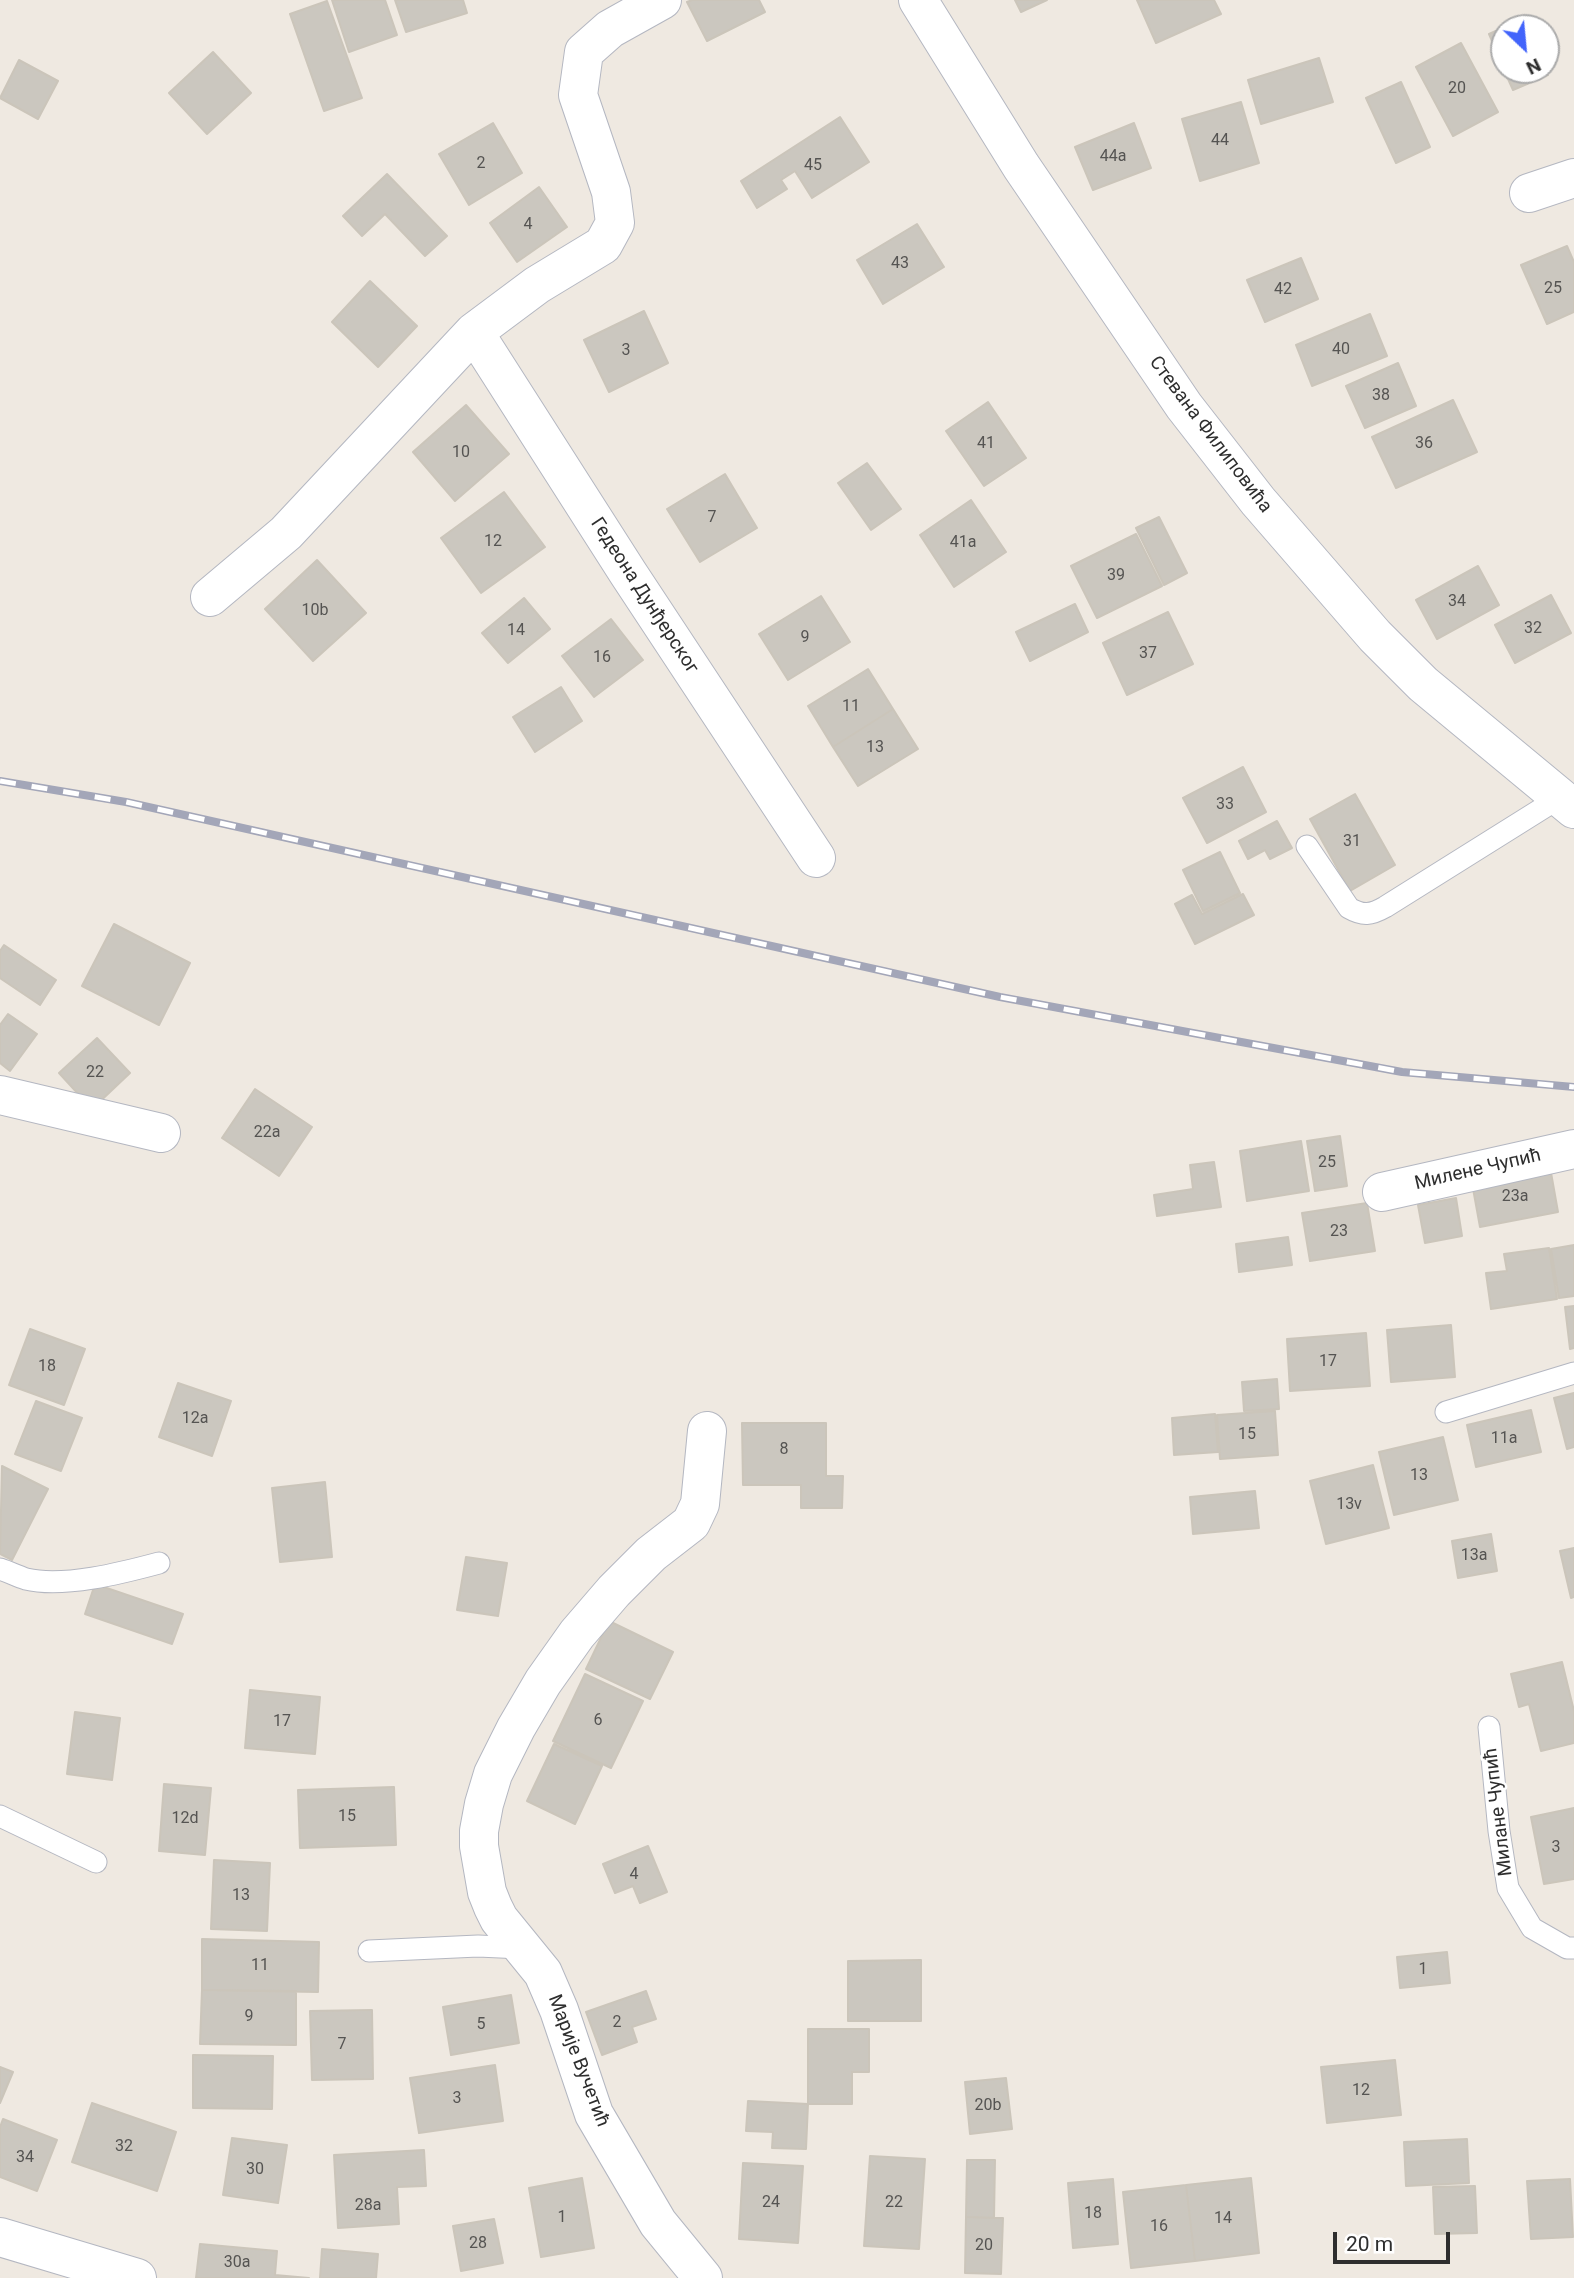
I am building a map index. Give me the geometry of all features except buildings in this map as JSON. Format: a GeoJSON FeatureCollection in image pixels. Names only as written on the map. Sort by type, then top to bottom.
{"type":"FeatureCollection","features":[{"type":"Feature","properties":{"kind":"street"},"geometry":{"type":"LineString","coordinates":[[210,597],[286,533],[474,332],[537,285],[603,245],[615,223],[611,192],[578,95],[584,52],[610,29],[662,0]]}},
{"type":"Feature","properties":{"kind":"street","name":"Стевана Филиповића"},"geometry":{"type":"LineString","coordinates":[[918,0],[1021,166],[1184,406],[1258,501],[1366,627],[1413,674],[1567,804]]}},
{"type":"Feature","properties":{"kind":"street"},"geometry":{"type":"LineString","coordinates":[[1529,193],[1574,178]]}},
{"type":"Feature","properties":{"kind":"street","name":"Гедеона Дунђерског"},"geometry":{"type":"LineString","coordinates":[[474,332],[628,573],[816,858]]}},
{"type":"Feature","properties":{"kind":"street"},"geometry":{"type":"LineString","coordinates":[[0,1095],[162,1133]]}},
{"type":"Feature","properties":{"kind":"street","name":"Милене Чупић"},"geometry":{"type":"LineString","coordinates":[[1382,1192],[1574,1149]]}},
{"type":"Feature","properties":{"kind":"street","name":"Марије Вучетић"},"geometry":{"type":"LineString","coordinates":[[703,2278],[658,2223],[594,2114],[559,2010],[543,1973],[499,1919],[493,1907],[481,1863],[479,1831],[493,1774],[523,1716],[577,1634],[651,1554],[691,1523],[701,1504],[707,1431]]}},
{"type":"Feature","properties":{"kind":"street"},"geometry":{"type":"LineString","coordinates":[[0,2237],[137,2278]]}},
{"type":"Feature","properties":{"kind":"lane"},"geometry":{"type":"LineString","coordinates":[[1307,846],[1349,908],[1360,914],[1369,914],[1567,804]]}},
{"type":"Feature","properties":{"kind":"lane"},"geometry":{"type":"LineString","coordinates":[[1446,1412],[1574,1373]]}},
{"type":"Feature","properties":{"kind":"lane"},"geometry":{"type":"LineString","coordinates":[[0,1569],[28,1579],[61,1581],[117,1574],[159,1563]]}},
{"type":"Feature","properties":{"kind":"lane","name":"Милане Чупић"},"geometry":{"type":"LineString","coordinates":[[1489,1727],[1499,1831],[1508,1888],[1532,1928],[1567,1948],[1574,1948]]}},
{"type":"Feature","properties":{"kind":"lane"},"geometry":{"type":"LineString","coordinates":[[0,1816],[96,1862]]}},
{"type":"Feature","properties":{"kind":"lane"},"geometry":{"type":"LineString","coordinates":[[369,1951],[478,1946],[522,1948]]}},
{"type":"Feature","properties":{"kind":"railway"},"geometry":{"type":"LineString","coordinates":[[0,781],[126,802],[1000,997],[1402,1072],[1574,1087]]}}]}
